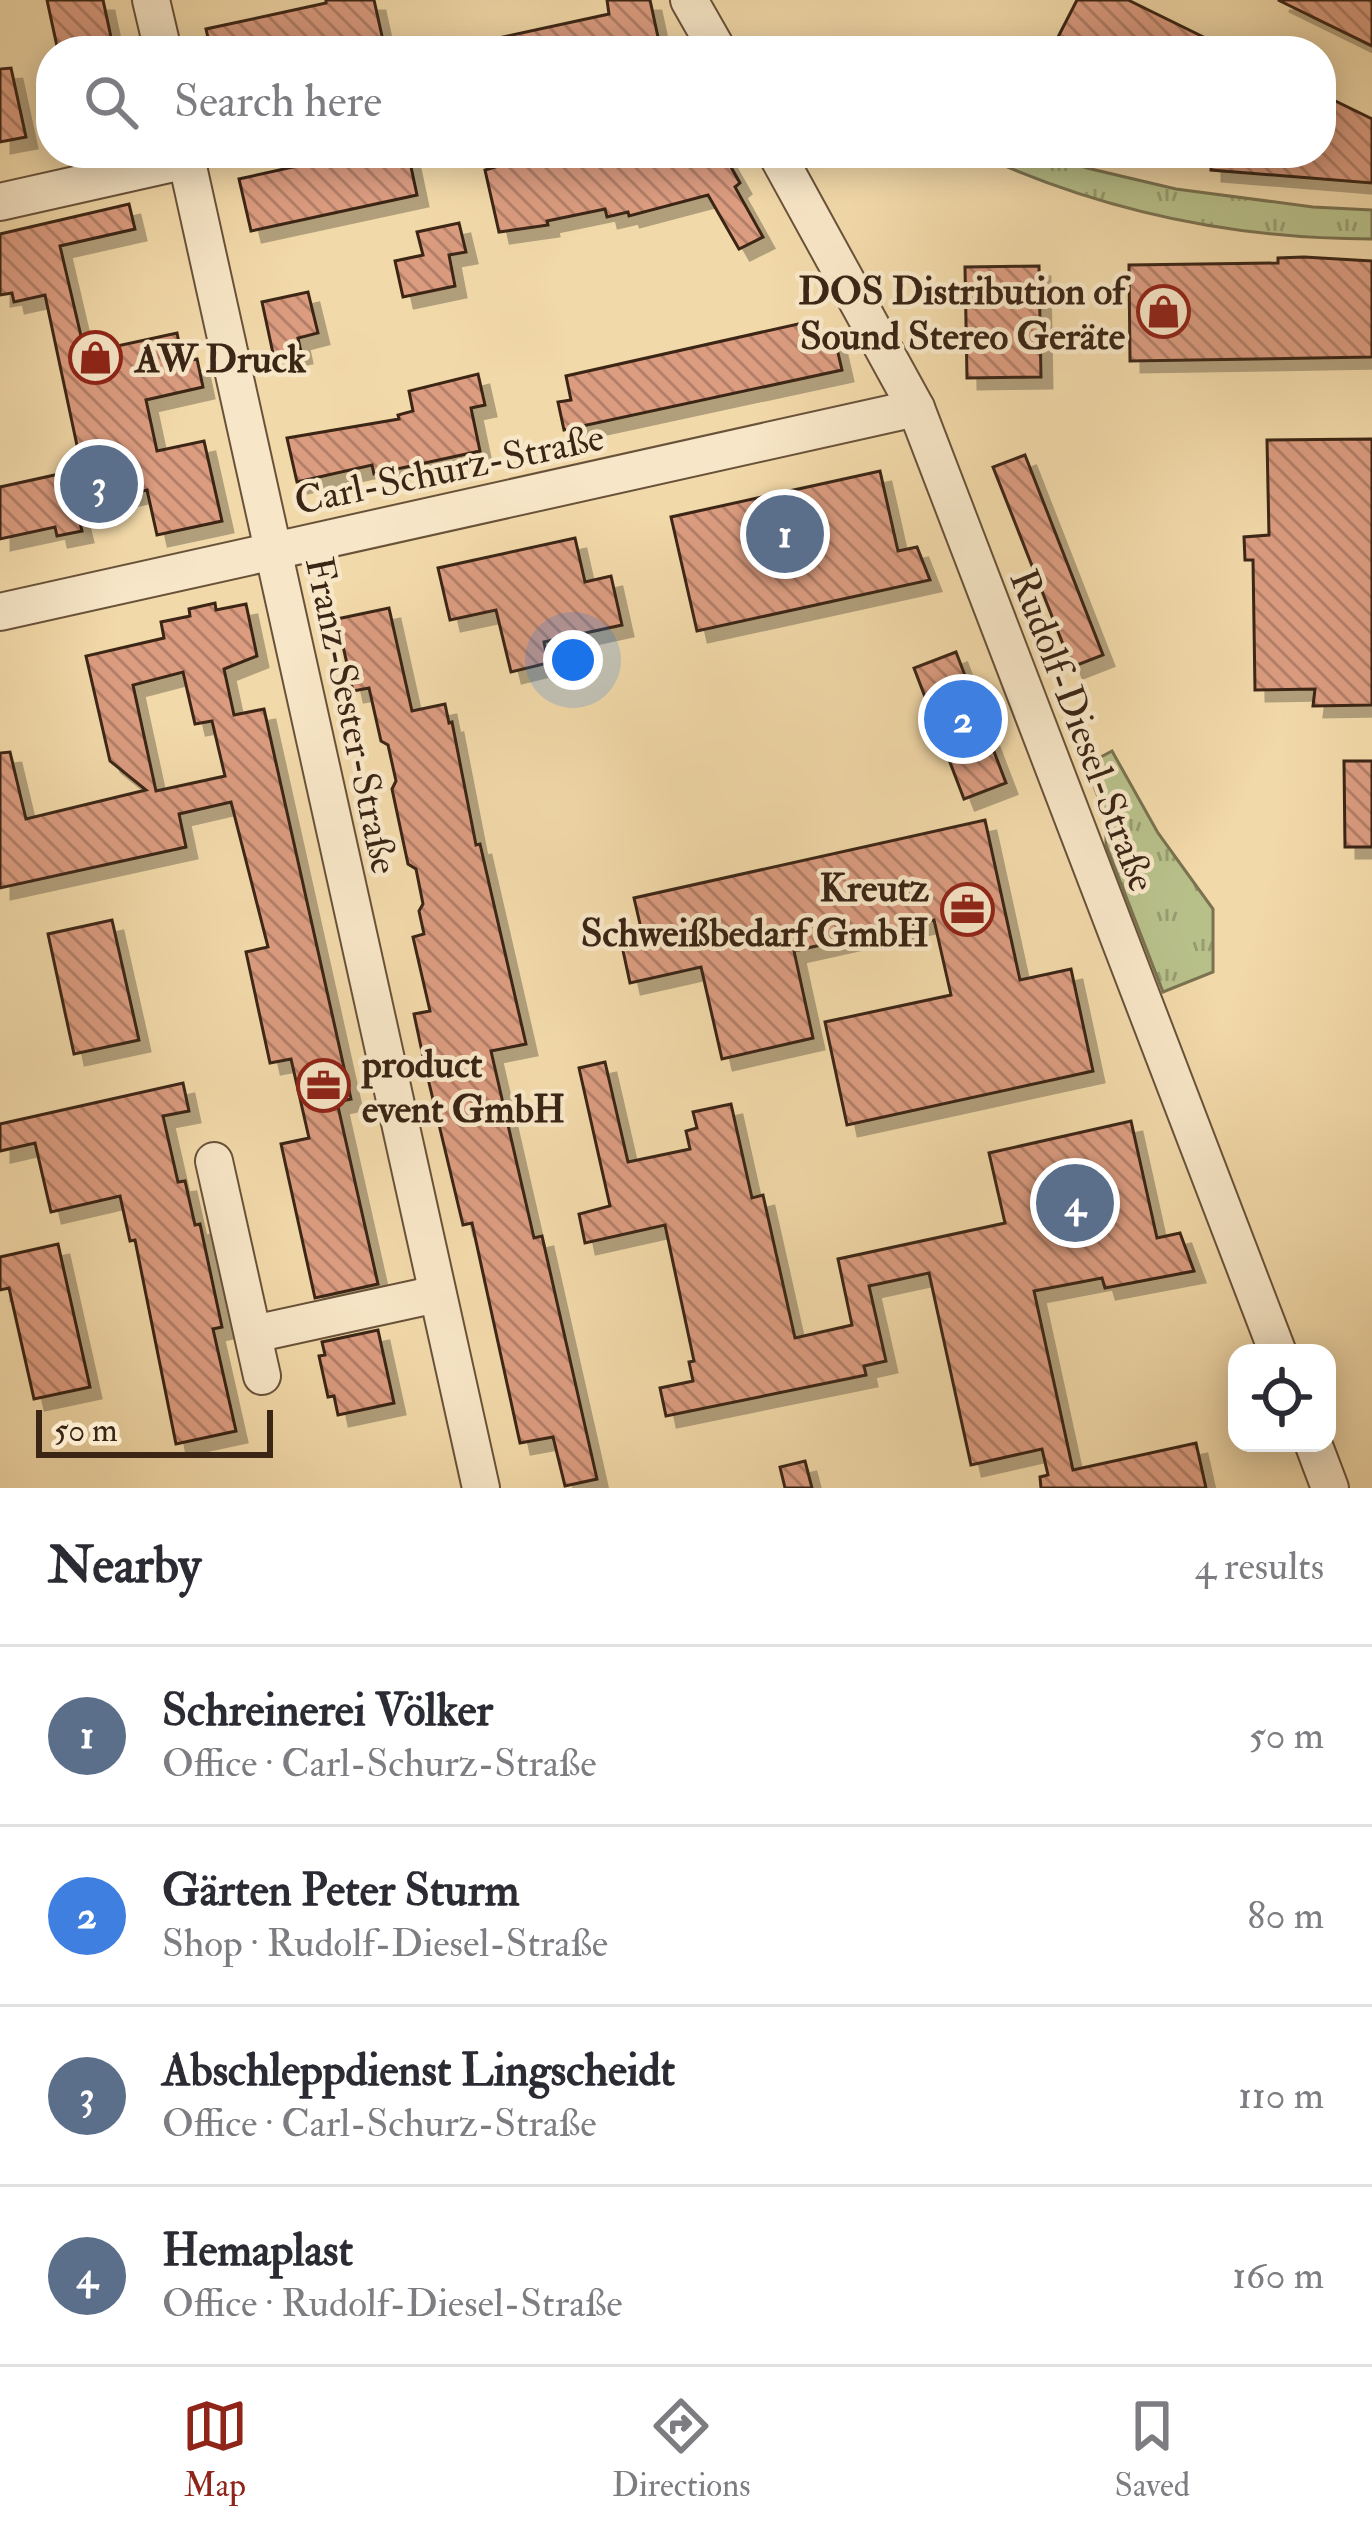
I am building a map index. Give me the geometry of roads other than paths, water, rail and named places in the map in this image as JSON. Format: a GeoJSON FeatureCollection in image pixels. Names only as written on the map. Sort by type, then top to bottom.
{"type":"FeatureCollection","features":[{"type":"Feature","properties":{"kind":"street"},"geometry":{"type":"LineString","coordinates":[[152,0],[160,36]]}},
{"type":"Feature","properties":{"kind":"street"},"geometry":{"type":"LineString","coordinates":[[689,0],[709,36]]}},
{"type":"Feature","properties":{"kind":"street"},"geometry":{"type":"LineString","coordinates":[[0,202],[141,168]]}},
{"type":"Feature","properties":{"kind":"street","name":"Franz-Sester-Straße"},"geometry":{"type":"LineString","coordinates":[[188,168],[481,1488]]}},
{"type":"Feature","properties":{"kind":"street","name":"Rudolf-Diesel-Straße"},"geometry":{"type":"LineString","coordinates":[[785,168],[916,408],[1275,1344]]}},
{"type":"Feature","properties":{"kind":"street","name":"Carl-Schurz-Straße"},"geometry":{"type":"LineString","coordinates":[[0,612],[916,408]]}},
{"type":"Feature","properties":{"kind":"street"},"geometry":{"type":"LineString","coordinates":[[214,1161],[262,1376]]}},
{"type":"Feature","properties":{"kind":"street"},"geometry":{"type":"LineString","coordinates":[[254,1334],[437,1294]]}},
{"type":"Feature","properties":{"kind":"street"},"geometry":{"type":"LineString","coordinates":[[1316,1452],[1330,1488]]}},
{"type":"Feature","properties":{"kind":"place","name":"DOS Distribution of Sound Stereo Geräte"},"geometry":{"type":"Point","coordinates":[1164,312]}},
{"type":"Feature","properties":{"kind":"place","name":"AW Druck"},"geometry":{"type":"Point","coordinates":[96,358]}},
{"type":"Feature","properties":{"kind":"place","name":"Abschleppdienst Lingscheidt"},"geometry":{"type":"Point","coordinates":[99,484]}},
{"type":"Feature","properties":{"kind":"place","name":"Schreinerei Völker"},"geometry":{"type":"Point","coordinates":[785,534]}},
{"type":"Feature","properties":{"kind":"place","name":"Gärten Peter Sturm"},"geometry":{"type":"Point","coordinates":[963,719]}},
{"type":"Feature","properties":{"kind":"place","name":"Kreutz Schweißbedarf GmbH"},"geometry":{"type":"Point","coordinates":[968,909]}},
{"type":"Feature","properties":{"kind":"place","name":"product event GmbH"},"geometry":{"type":"Point","coordinates":[323,1085]}},
{"type":"Feature","properties":{"kind":"place","name":"Hemaplast"},"geometry":{"type":"Point","coordinates":[1075,1203]}}]}
